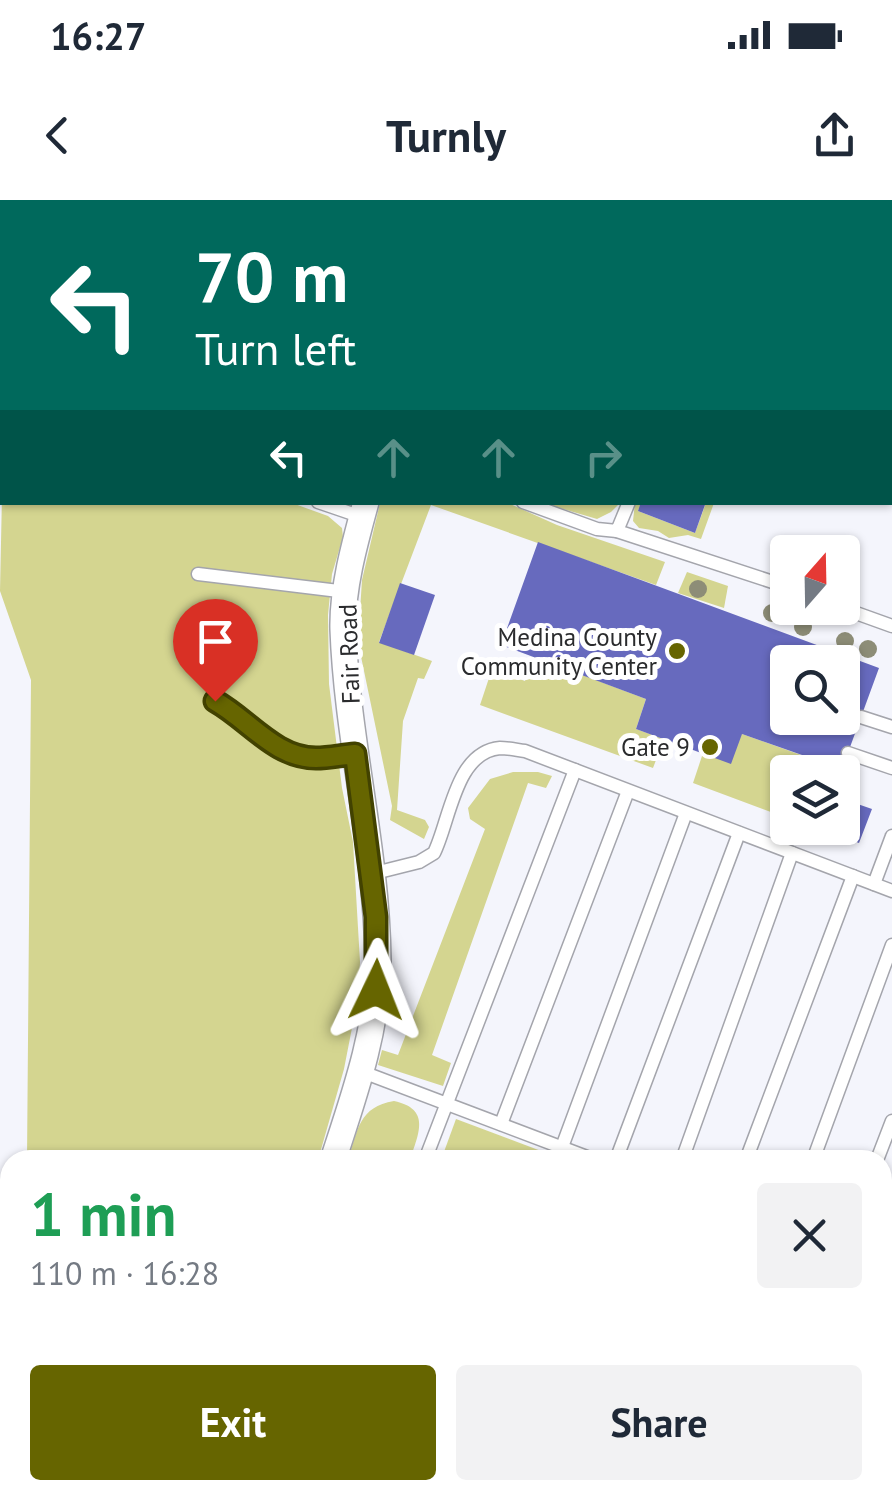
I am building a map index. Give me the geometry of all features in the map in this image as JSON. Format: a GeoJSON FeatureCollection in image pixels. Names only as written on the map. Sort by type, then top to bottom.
{"type":"FeatureCollection","features":[{"type":"Feature","properties":{"kind":"street","name":"Fair Road"},"geometry":{"type":"LineString","coordinates":[[336,1150],[360,1071],[373,1014],[378,966],[343,626],[364,510]]}},
{"type":"Feature","properties":{"kind":"lane"},"geometry":{"type":"LineString","coordinates":[[335,505],[364,510]]}},
{"type":"Feature","properties":{"kind":"lane"},"geometry":{"type":"LineString","coordinates":[[531,505],[770,581]]}},
{"type":"Feature","properties":{"kind":"lane"},"geometry":{"type":"LineString","coordinates":[[617,532],[628,505]]}},
{"type":"Feature","properties":{"kind":"lane"},"geometry":{"type":"LineString","coordinates":[[198,574],[347,592]]}},
{"type":"Feature","properties":{"kind":"lane"},"geometry":{"type":"LineString","coordinates":[[860,614],[892,626]]}},
{"type":"Feature","properties":{"kind":"lane"},"geometry":{"type":"LineString","coordinates":[[215,701],[274,746],[296,756],[355,754]]}},
{"type":"Feature","properties":{"kind":"lane"},"geometry":{"type":"LineString","coordinates":[[861,716],[892,728]]}},
{"type":"Feature","properties":{"kind":"lane"},"geometry":{"type":"LineString","coordinates":[[371,874],[419,862],[434,853],[458,785],[483,754],[500,748],[525,751],[892,891]]}},
{"type":"Feature","properties":{"kind":"lane"},"geometry":{"type":"LineString","coordinates":[[848,753],[892,768]]}},
{"type":"Feature","properties":{"kind":"lane"},"geometry":{"type":"LineString","coordinates":[[429,1150],[575,770]]}},
{"type":"Feature","properties":{"kind":"lane"},"geometry":{"type":"LineString","coordinates":[[501,1124],[628,791]]}},
{"type":"Feature","properties":{"kind":"lane"},"geometry":{"type":"LineString","coordinates":[[562,1147],[686,813]]}},
{"type":"Feature","properties":{"kind":"lane"},"geometry":{"type":"LineString","coordinates":[[620,1150],[739,833]]}},
{"type":"Feature","properties":{"kind":"lane"},"geometry":{"type":"LineString","coordinates":[[874,884],[892,836]]}},
{"type":"Feature","properties":{"kind":"lane"},"geometry":{"type":"LineString","coordinates":[[686,1150],[792,853]]}},
{"type":"Feature","properties":{"kind":"lane"},"geometry":{"type":"LineString","coordinates":[[750,1150],[853,876]]}},
{"type":"Feature","properties":{"kind":"lane"},"geometry":{"type":"LineString","coordinates":[[817,1150],[892,946]]}},
{"type":"Feature","properties":{"kind":"lane"},"geometry":{"type":"LineString","coordinates":[[360,1071],[570,1150]]}},
{"type":"Feature","properties":{"kind":"lane"},"geometry":{"type":"LineString","coordinates":[[881,1150],[892,1121]]}},
{"type":"Feature","properties":{"kind":"green space"},"geometry":{"type":"Polygon","coordinates":[[[2,505],[298,505],[328,516],[342,528],[328,615],[329,684],[353,842],[360,962],[358,997],[344,1069],[321,1150],[27,1150],[31,680],[0,591],[2,505]]]}},
{"type":"Feature","properties":{"kind":"green space"},"geometry":{"type":"Polygon","coordinates":[[[380,505],[431,505],[379,642],[432,661],[424,679],[418,678],[403,721],[397,810],[425,820],[429,827],[424,839],[390,820],[392,806],[358,642],[362,580],[380,505]]]}},
{"type":"Feature","properties":{"kind":"green space"},"geometry":{"type":"Polygon","coordinates":[[[431,505],[512,505],[557,525],[665,562],[656,585],[431,505]]]}},
{"type":"Feature","properties":{"kind":"green space"},"geometry":{"type":"Polygon","coordinates":[[[550,505],[618,505],[597,519],[550,505]]]}},
{"type":"Feature","properties":{"kind":"green space"},"geometry":{"type":"Polygon","coordinates":[[[635,505],[640,505],[638,511],[695,533],[705,505],[713,505],[701,539],[688,535],[669,538],[658,531],[639,528],[633,521],[635,505]]]}},
{"type":"Feature","properties":{"kind":"green space"},"geometry":{"type":"Polygon","coordinates":[[[687,572],[728,586],[724,608],[678,593],[687,572]]]}},
{"type":"Feature","properties":{"kind":"green space"},"geometry":{"type":"Polygon","coordinates":[[[535,657],[646,699],[636,729],[664,739],[653,768],[480,705],[492,669],[525,681],[535,657]]]}},
{"type":"Feature","properties":{"kind":"green space"},"geometry":{"type":"Polygon","coordinates":[[[742,734],[801,755],[770,755],[770,812],[693,783],[703,753],[742,734]]]}},
{"type":"Feature","properties":{"kind":"green space"},"geometry":{"type":"Polygon","coordinates":[[[513,772],[552,776],[546,788],[528,783],[432,1055],[451,1063],[443,1086],[378,1065],[382,1050],[398,1055],[485,829],[470,819],[468,808],[490,779],[513,772]]]}},
{"type":"Feature","properties":{"kind":"green space"},"geometry":{"type":"Polygon","coordinates":[[[394,1101],[406,1105],[418,1116],[419,1132],[413,1150],[351,1150],[362,1121],[382,1104],[394,1101]]]}},
{"type":"Feature","properties":{"kind":"green space"},"geometry":{"type":"Polygon","coordinates":[[[456,1119],[538,1150],[445,1150],[456,1119]]]}},
{"type":"Feature","properties":{"kind":"building"},"geometry":{"type":"Polygon","coordinates":[[[640,505],[705,505],[695,533],[638,511],[640,505]]]}},
{"type":"Feature","properties":{"kind":"building","name":"Medina County Community Center"},"geometry":{"type":"Polygon","coordinates":[[[538,542],[817,645],[770,645],[770,735],[854,735],[847,755],[802,755],[742,734],[731,764],[636,729],[646,699],[501,645],[538,542]]]}},
{"type":"Feature","properties":{"kind":"building"},"geometry":{"type":"Polygon","coordinates":[[[400,583],[435,595],[414,655],[379,643],[400,583]]]}},
{"type":"Feature","properties":{"kind":"building","name":"Medina County Community Center"},"geometry":{"type":"Polygon","coordinates":[[[860,661],[879,668],[860,720],[860,661]]]}},
{"type":"Feature","properties":{"kind":"building"},"geometry":{"type":"Polygon","coordinates":[[[860,805],[872,809],[860,840],[860,805]]]}},
{"type":"Feature","properties":{"kind":"place","name":"Medina County Community Center"},"geometry":{"type":"Point","coordinates":[677,651]}},
{"type":"Feature","properties":{"kind":"place","name":"Gate 9"},"geometry":{"type":"Point","coordinates":[710,747]}},
{"type":"Feature","properties":{"kind":"route"},"geometry":{"type":"LineString","coordinates":[[215,701],[274,746],[296,756],[355,754],[376,917],[376,990]]}}]}
